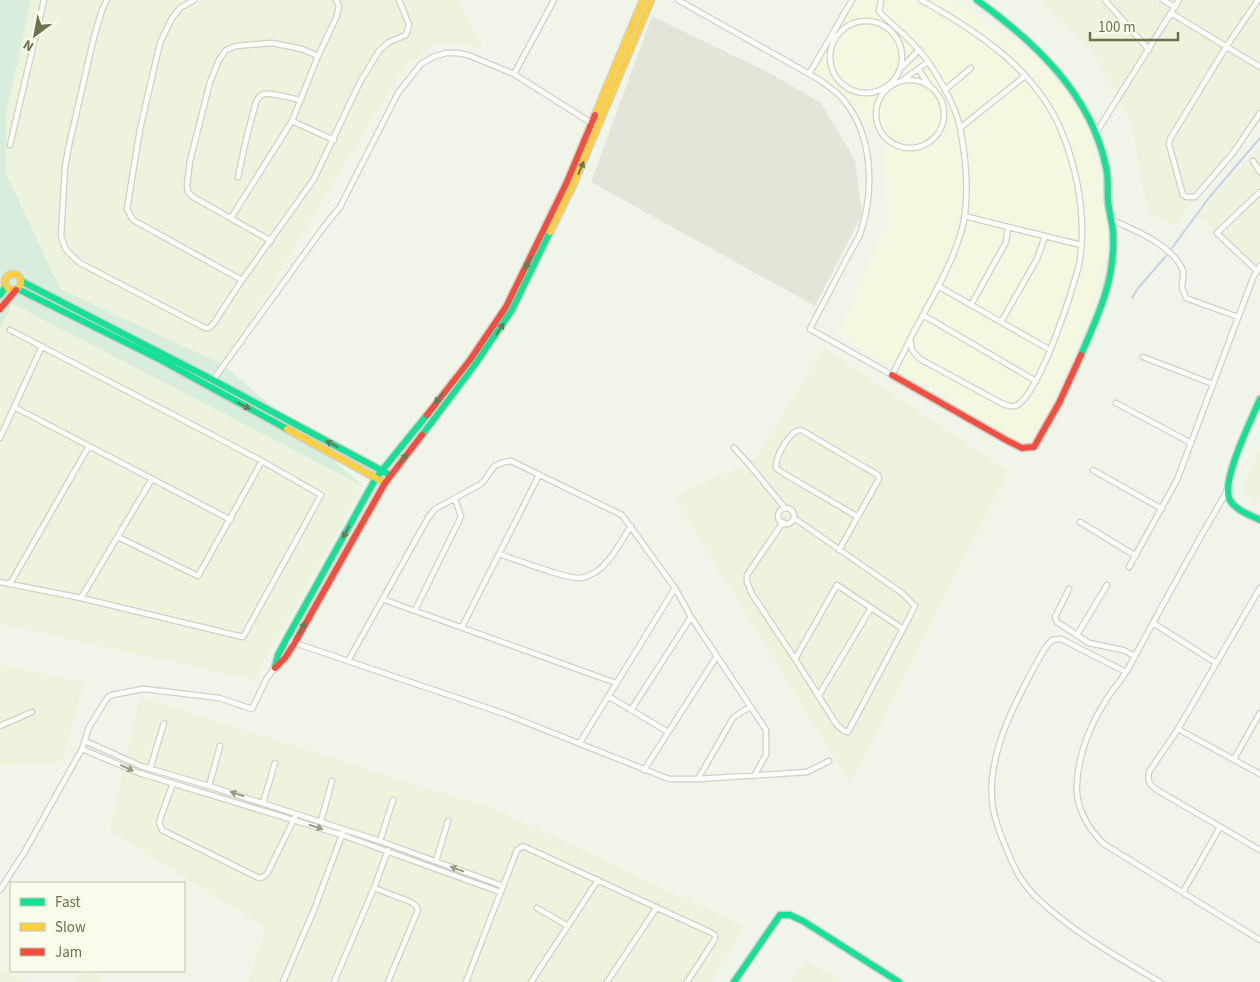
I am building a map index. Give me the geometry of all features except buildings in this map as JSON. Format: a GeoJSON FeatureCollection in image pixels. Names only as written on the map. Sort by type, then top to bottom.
{"type":"FeatureCollection","features":[{"type":"Feature","properties":{"kind":"street"},"geometry":{"type":"LineString","coordinates":[[10,145],[44,0]]}},
{"type":"Feature","properties":{"kind":"street"},"geometry":{"type":"LineString","coordinates":[[107,0],[94,37],[67,152],[61,236],[66,248],[80,263],[205,328],[209,328],[214,323],[242,280],[314,179],[360,82],[379,51],[389,42],[406,35],[409,25],[399,0]]}},
{"type":"Feature","properties":{"kind":"street"},"geometry":{"type":"LineString","coordinates":[[194,0],[180,8],[172,18],[160,42],[140,129],[127,209],[133,220],[242,280]]}},
{"type":"Feature","properties":{"kind":"street"},"geometry":{"type":"LineString","coordinates":[[231,218],[292,121],[338,12],[339,6],[336,0]]}},
{"type":"Feature","properties":{"kind":"street"},"geometry":{"type":"LineString","coordinates":[[514,74],[554,0]]}},
{"type":"Feature","properties":{"kind":"street"},"geometry":{"type":"LineString","coordinates":[[275,668],[278,655],[376,478],[470,360],[506,307],[567,182],[644,0]]}},
{"type":"Feature","properties":{"kind":"street"},"geometry":{"type":"LineString","coordinates":[[0,890],[25,851],[82,749],[89,727],[108,697],[143,689],[219,698],[252,709],[267,678],[285,658],[294,644],[384,483],[474,366],[512,310],[573,185],[651,0]]}},
{"type":"Feature","properties":{"kind":"street"},"geometry":{"type":"LineString","coordinates":[[678,0],[833,89],[846,103],[862,130],[869,176],[867,202],[861,232],[810,330],[1022,448],[1034,446],[1082,355],[1107,291],[1113,246],[1112,220],[1109,207],[1106,167],[1096,133],[1082,104],[1066,81],[1020,33],[977,0]]}},
{"type":"Feature","properties":{"kind":"street"},"geometry":{"type":"LineString","coordinates":[[809,74],[852,0]]}},
{"type":"Feature","properties":{"kind":"street"},"geometry":{"type":"LineString","coordinates":[[881,0],[879,11],[918,50],[928,62],[945,90],[959,122],[966,183],[962,229],[951,261],[892,375]]}},
{"type":"Feature","properties":{"kind":"street"},"geometry":{"type":"LineString","coordinates":[[910,339],[912,350],[920,359],[1003,404],[1012,407],[1019,404],[1036,381],[1066,307],[1079,263],[1082,232],[1080,190],[1073,163],[1063,134],[1049,106],[1026,76],[1002,53],[979,34],[921,0]]}},
{"type":"Feature","properties":{"kind":"street"},"geometry":{"type":"LineString","coordinates":[[1105,0],[1149,50]]}},
{"type":"Feature","properties":{"kind":"street"},"geometry":{"type":"LineString","coordinates":[[1163,0],[1175,7]]}},
{"type":"Feature","properties":{"kind":"street"},"geometry":{"type":"LineString","coordinates":[[1096,133],[1179,0]]}},
{"type":"Feature","properties":{"kind":"street"},"geometry":{"type":"LineString","coordinates":[[1258,0],[1226,47],[1170,140],[1169,144],[1183,195],[1187,198],[1195,197],[1233,153],[1260,114]]}},
{"type":"Feature","properties":{"kind":"street"},"geometry":{"type":"LineString","coordinates":[[1171,13],[1260,67]]}},
{"type":"Feature","properties":{"kind":"street"},"geometry":{"type":"LineString","coordinates":[[910,58],[892,32],[883,25],[872,21],[860,21],[848,25],[839,32],[833,42],[830,54],[831,66],[836,77],[855,91],[867,92],[879,90],[894,80],[900,70],[918,50]]}},
{"type":"Feature","properties":{"kind":"street"},"geometry":{"type":"LineString","coordinates":[[899,42],[902,53],[900,70]]}},
{"type":"Feature","properties":{"kind":"street"},"geometry":{"type":"LineString","coordinates":[[271,240],[190,195],[187,185],[190,161],[206,97],[219,60],[226,50],[231,48],[260,43],[285,45],[318,56]]}},
{"type":"Feature","properties":{"kind":"street"},"geometry":{"type":"LineString","coordinates":[[213,380],[340,207],[398,93],[421,64],[433,57],[446,53],[468,56],[514,74],[598,128]]}},
{"type":"Feature","properties":{"kind":"street"},"geometry":{"type":"LineString","coordinates":[[918,69],[938,94],[944,116],[941,127],[935,136],[927,143],[910,148],[899,146],[889,141],[882,133],[877,123],[876,111],[878,101],[884,91],[928,62]]}},
{"type":"Feature","properties":{"kind":"street"},"geometry":{"type":"LineString","coordinates":[[945,90],[971,68]]}},
{"type":"Feature","properties":{"kind":"street"},"geometry":{"type":"LineString","coordinates":[[960,128],[1026,76]]}},
{"type":"Feature","properties":{"kind":"street"},"geometry":{"type":"LineString","coordinates":[[903,80],[914,80],[930,86]]}},
{"type":"Feature","properties":{"kind":"street"},"geometry":{"type":"LineString","coordinates":[[238,177],[246,140],[259,97],[268,93],[300,100]]}},
{"type":"Feature","properties":{"kind":"street"},"geometry":{"type":"LineString","coordinates":[[292,121],[334,140]]}},
{"type":"Feature","properties":{"kind":"street"},"geometry":{"type":"LineString","coordinates":[[1253,161],[1260,172]]}},
{"type":"Feature","properties":{"kind":"street"},"geometry":{"type":"LineString","coordinates":[[1257,271],[1217,233],[1260,192]]}},
{"type":"Feature","properties":{"kind":"street"},"geometry":{"type":"LineString","coordinates":[[964,216],[1081,245]]}},
{"type":"Feature","properties":{"kind":"street"},"geometry":{"type":"LineString","coordinates":[[1112,220],[1137,231],[1171,254],[1183,272],[1182,287],[1186,298],[1238,318]]}},
{"type":"Feature","properties":{"kind":"street"},"geometry":{"type":"LineString","coordinates":[[971,305],[1006,242],[1008,227]]}},
{"type":"Feature","properties":{"kind":"street"},"geometry":{"type":"LineString","coordinates":[[1001,322],[1037,259],[1044,236]]}},
{"type":"Feature","properties":{"kind":"street"},"geometry":{"type":"LineString","coordinates":[[1129,567],[1178,480],[1238,318],[1260,266]]}},
{"type":"Feature","properties":{"kind":"street"},"geometry":{"type":"LineString","coordinates":[[384,483],[161,360],[17,289],[10,290],[6,286],[3,276],[14,274],[18,276],[21,281],[213,380],[390,475]]}},
{"type":"Feature","properties":{"kind":"street"},"geometry":{"type":"LineString","coordinates":[[0,309],[17,289],[21,281]]}},
{"type":"Feature","properties":{"kind":"street"},"geometry":{"type":"LineString","coordinates":[[0,295],[6,286]]}},
{"type":"Feature","properties":{"kind":"street"},"geometry":{"type":"LineString","coordinates":[[938,286],[1050,350]]}},
{"type":"Feature","properties":{"kind":"street"},"geometry":{"type":"LineString","coordinates":[[923,315],[1036,381]]}},
{"type":"Feature","properties":{"kind":"street"},"geometry":{"type":"LineString","coordinates":[[0,582],[80,598],[243,637],[322,495],[262,461],[10,330]]}},
{"type":"Feature","properties":{"kind":"street"},"geometry":{"type":"LineString","coordinates":[[0,438],[42,346]]}},
{"type":"Feature","properties":{"kind":"street"},"geometry":{"type":"LineString","coordinates":[[1143,357],[1213,384]]}},
{"type":"Feature","properties":{"kind":"street"},"geometry":{"type":"LineString","coordinates":[[1260,399],[1231,469],[1227,491],[1126,672],[1105,702],[1081,757],[1077,782],[1079,802],[1083,814],[1090,827],[1104,844],[1260,940]]}},
{"type":"Feature","properties":{"kind":"street"},"geometry":{"type":"LineString","coordinates":[[1116,403],[1191,443]]}},
{"type":"Feature","properties":{"kind":"street"},"geometry":{"type":"LineString","coordinates":[[14,407],[231,520]]}},
{"type":"Feature","properties":{"kind":"street"},"geometry":{"type":"LineString","coordinates":[[840,550],[879,479],[878,475],[801,430],[796,430],[791,434],[775,462],[776,468],[783,474],[858,517]]}},
{"type":"Feature","properties":{"kind":"street"},"geometry":{"type":"LineString","coordinates":[[10,584],[89,446]]}},
{"type":"Feature","properties":{"kind":"street"},"geometry":{"type":"LineString","coordinates":[[734,448],[785,508],[792,510],[794,518],[902,594],[916,606],[848,732],[837,725],[752,594],[747,582],[748,575],[783,522]]}},
{"type":"Feature","properties":{"kind":"street"},"geometry":{"type":"LineString","coordinates":[[118,537],[198,576],[231,520],[262,461]]}},
{"type":"Feature","properties":{"kind":"street"},"geometry":{"type":"LineString","coordinates":[[348,661],[428,518],[436,509],[481,484],[493,467],[500,462],[510,461],[622,515],[631,526],[675,588],[691,617],[766,730],[766,755],[754,776]]}},
{"type":"Feature","properties":{"kind":"street"},"geometry":{"type":"LineString","coordinates":[[1093,470],[1162,509]]}},
{"type":"Feature","properties":{"kind":"street"},"geometry":{"type":"LineString","coordinates":[[462,627],[539,475]]}},
{"type":"Feature","properties":{"kind":"street"},"geometry":{"type":"LineString","coordinates":[[80,598],[152,479]]}},
{"type":"Feature","properties":{"kind":"street"},"geometry":{"type":"LineString","coordinates":[[1227,491],[1229,499],[1234,505],[1260,520]]}},
{"type":"Feature","properties":{"kind":"street"},"geometry":{"type":"LineString","coordinates":[[415,610],[459,522],[460,516],[455,499]]}},
{"type":"Feature","properties":{"kind":"street"},"geometry":{"type":"LineString","coordinates":[[783,522],[779,516],[780,511],[785,508]]}},
{"type":"Feature","properties":{"kind":"street"},"geometry":{"type":"LineString","coordinates":[[783,522],[788,523],[794,518]]}},
{"type":"Feature","properties":{"kind":"street"},"geometry":{"type":"LineString","coordinates":[[1080,522],[1136,556]]}},
{"type":"Feature","properties":{"kind":"street"},"geometry":{"type":"LineString","coordinates":[[499,554],[567,576],[580,578],[590,576],[610,560],[631,526]]}},
{"type":"Feature","properties":{"kind":"street"},"geometry":{"type":"LineString","coordinates":[[795,659],[837,585],[903,629]]}},
{"type":"Feature","properties":{"kind":"street"},"geometry":{"type":"LineString","coordinates":[[1077,635],[1107,585]]}},
{"type":"Feature","properties":{"kind":"street"},"geometry":{"type":"LineString","coordinates":[[579,744],[675,588]]}},
{"type":"Feature","properties":{"kind":"street"},"geometry":{"type":"LineString","coordinates":[[1260,588],[1178,729],[1149,772],[1148,778],[1151,785],[1157,790],[1260,850]]}},
{"type":"Feature","properties":{"kind":"street"},"geometry":{"type":"LineString","coordinates":[[1069,589],[1055,618],[1057,622],[1089,643],[1123,650],[1135,656]]}},
{"type":"Feature","properties":{"kind":"street"},"geometry":{"type":"LineString","coordinates":[[382,599],[616,683]]}},
{"type":"Feature","properties":{"kind":"street"},"geometry":{"type":"LineString","coordinates":[[819,695],[871,608]]}},
{"type":"Feature","properties":{"kind":"street"},"geometry":{"type":"LineString","coordinates":[[632,710],[691,617]]}},
{"type":"Feature","properties":{"kind":"street"},"geometry":{"type":"LineString","coordinates":[[1152,624],[1216,663]]}},
{"type":"Feature","properties":{"kind":"street"},"geometry":{"type":"LineString","coordinates":[[1126,672],[1061,639],[1052,640],[1045,648],[1010,713],[994,768],[993,807],[998,828],[1018,876],[1035,896],[1092,941],[1160,982]]}},
{"type":"Feature","properties":{"kind":"street"},"geometry":{"type":"LineString","coordinates":[[286,640],[504,714],[669,780],[807,772],[829,761]]}},
{"type":"Feature","properties":{"kind":"street"},"geometry":{"type":"LineString","coordinates":[[644,770],[717,656]]}},
{"type":"Feature","properties":{"kind":"street"},"geometry":{"type":"LineString","coordinates":[[608,696],[668,732]]}},
{"type":"Feature","properties":{"kind":"street"},"geometry":{"type":"LineString","coordinates":[[698,779],[734,718],[751,707]]}},
{"type":"Feature","properties":{"kind":"street"},"geometry":{"type":"LineString","coordinates":[[0,726],[32,712]]}},
{"type":"Feature","properties":{"kind":"street"},"geometry":{"type":"LineString","coordinates":[[1234,759],[1260,713]]}},
{"type":"Feature","properties":{"kind":"street"},"geometry":{"type":"LineString","coordinates":[[150,769],[164,723]]}},
{"type":"Feature","properties":{"kind":"street"},"geometry":{"type":"LineString","coordinates":[[1178,729],[1260,774]]}},
{"type":"Feature","properties":{"kind":"street"},"geometry":{"type":"LineString","coordinates":[[85,741],[141,766],[297,813],[390,844],[503,886]]}},
{"type":"Feature","properties":{"kind":"street"},"geometry":{"type":"LineString","coordinates":[[209,786],[220,746]]}},
{"type":"Feature","properties":{"kind":"street"},"geometry":{"type":"LineString","coordinates":[[82,749],[139,774],[342,835],[500,892]]}},
{"type":"Feature","properties":{"kind":"street"},"geometry":{"type":"LineString","coordinates":[[260,809],[275,764]]}},
{"type":"Feature","properties":{"kind":"street"},"geometry":{"type":"LineString","coordinates":[[175,777],[159,822],[162,830],[259,878],[267,874],[297,813]]}},
{"type":"Feature","properties":{"kind":"street"},"geometry":{"type":"LineString","coordinates":[[321,821],[332,781]]}},
{"type":"Feature","properties":{"kind":"street"},"geometry":{"type":"LineString","coordinates":[[380,841],[393,800]]}},
{"type":"Feature","properties":{"kind":"street"},"geometry":{"type":"LineString","coordinates":[[436,861],[448,822]]}},
{"type":"Feature","properties":{"kind":"street"},"geometry":{"type":"LineString","coordinates":[[1183,892],[1220,827]]}},
{"type":"Feature","properties":{"kind":"street"},"geometry":{"type":"LineString","coordinates":[[283,982],[314,910],[344,829]]}},
{"type":"Feature","properties":{"kind":"street"},"geometry":{"type":"LineString","coordinates":[[334,982],[374,888],[390,844]]}},
{"type":"Feature","properties":{"kind":"street"},"geometry":{"type":"LineString","coordinates":[[466,982],[517,850],[523,846],[715,935],[715,940],[687,982]]}},
{"type":"Feature","properties":{"kind":"street"},"geometry":{"type":"LineString","coordinates":[[531,982],[598,880]]}},
{"type":"Feature","properties":{"kind":"street"},"geometry":{"type":"LineString","coordinates":[[374,888],[412,902],[418,910],[388,982]]}},
{"type":"Feature","properties":{"kind":"street"},"geometry":{"type":"LineString","coordinates":[[607,982],[657,907]]}},
{"type":"Feature","properties":{"kind":"street"},"geometry":{"type":"LineString","coordinates":[[537,908],[568,926]]}},
{"type":"Feature","properties":{"kind":"street"},"geometry":{"type":"LineString","coordinates":[[734,982],[780,915],[790,916],[803,921],[899,982]]}},
{"type":"Feature","properties":{"kind":"shaded area"},"geometry":{"type":"Polygon","coordinates":[[[0,0],[31,0],[6,114],[6,173],[60,289],[224,365],[363,486],[11,303],[9,313],[0,327],[0,0]]]}},
{"type":"Feature","properties":{"kind":"shaded area"},"geometry":{"type":"Polygon","coordinates":[[[31,0],[457,0],[484,47],[436,44],[404,67],[224,365],[60,289],[6,173],[6,114],[31,0]]]}},
{"type":"Feature","properties":{"kind":"shaded area"},"geometry":{"type":"Polygon","coordinates":[[[855,0],[952,0],[1039,59],[1087,119],[1110,230],[1093,308],[1031,449],[838,334],[888,220],[885,138],[813,76],[855,0]]]}},
{"type":"Feature","properties":{"kind":"shaded area"},"geometry":{"type":"Polygon","coordinates":[[[1040,0],[1260,0],[1260,121],[1174,226],[1148,213],[1131,123],[1090,48],[1040,0]]]}},
{"type":"Feature","properties":{"kind":"shaded area"},"geometry":{"type":"Polygon","coordinates":[[[652,16],[773,75],[820,102],[855,160],[862,215],[815,306],[591,182],[652,16]]]}},
{"type":"Feature","properties":{"kind":"shaded area"},"geometry":{"type":"Polygon","coordinates":[[[1260,145],[1260,268],[1197,215],[1260,145]]]}},
{"type":"Feature","properties":{"kind":"shaded area"},"geometry":{"type":"Polygon","coordinates":[[[10,303],[363,486],[254,680],[0,624],[0,327],[9,313],[10,303]]]}},
{"type":"Feature","properties":{"kind":"shaded area"},"geometry":{"type":"Polygon","coordinates":[[[824,348],[1009,471],[850,784],[674,497],[754,460],[824,348]]]}},
{"type":"Feature","properties":{"kind":"shaded area"},"geometry":{"type":"Polygon","coordinates":[[[1260,445],[1260,503],[1242,492],[1260,445]]]}},
{"type":"Feature","properties":{"kind":"shaded area"},"geometry":{"type":"Polygon","coordinates":[[[0,665],[84,682],[62,762],[0,766],[0,665]]]}},
{"type":"Feature","properties":{"kind":"shaded area"},"geometry":{"type":"Polygon","coordinates":[[[140,697],[500,811],[745,927],[711,982],[248,982],[266,928],[110,831],[140,697]]]}},
{"type":"Feature","properties":{"kind":"shaded area"},"geometry":{"type":"Polygon","coordinates":[[[806,960],[843,982],[789,982],[806,960]]]}},
{"type":"Feature","properties":{"kind":"shaded area"},"geometry":{"type":"Polygon","coordinates":[[[0,969],[30,982],[0,982],[0,969]]]}},
{"type":"Feature","properties":{"kind":"shaded area"},"geometry":{"type":"Polygon","coordinates":[[[82,972],[92,972],[108,982],[75,982],[82,972]]]}},
{"type":"Feature","properties":{"kind":"waterway"},"geometry":{"type":"LineString","coordinates":[[1132,298],[1208,199],[1260,138]]}},
{"type":"Feature","properties":{"kind":"traffic: fast"},"geometry":{"type":"LineString","coordinates":[[977,0],[1020,34],[1058,72],[1088,116],[1099,141],[1108,180],[1108,201],[1113,231],[1112,265],[1105,295],[1081,355]]}},
{"type":"Feature","properties":{"kind":"traffic: fast"},"geometry":{"type":"LineString","coordinates":[[422,435],[474,366],[512,310],[550,232]]}},
{"type":"Feature","properties":{"kind":"traffic: fast"},"geometry":{"type":"LineString","coordinates":[[21,281],[213,380],[390,475]]}},
{"type":"Feature","properties":{"kind":"traffic: fast"},"geometry":{"type":"LineString","coordinates":[[0,295],[6,286]]}},
{"type":"Feature","properties":{"kind":"traffic: fast"},"geometry":{"type":"LineString","coordinates":[[18,289],[161,360],[287,429]]}},
{"type":"Feature","properties":{"kind":"traffic: fast"},"geometry":{"type":"LineString","coordinates":[[1260,399],[1234,463],[1228,489],[1229,498],[1234,505],[1260,520]]}},
{"type":"Feature","properties":{"kind":"traffic: fast"},"geometry":{"type":"LineString","coordinates":[[275,667],[278,655],[286,640],[376,478],[427,415]]}},
{"type":"Feature","properties":{"kind":"traffic: fast"},"geometry":{"type":"LineString","coordinates":[[734,982],[780,915],[790,915],[803,921],[899,982]]}},
{"type":"Feature","properties":{"kind":"traffic: slow"},"geometry":{"type":"LineString","coordinates":[[595,115],[643,0]]}},
{"type":"Feature","properties":{"kind":"traffic: slow"},"geometry":{"type":"LineString","coordinates":[[550,232],[573,185],[651,0]]}},
{"type":"Feature","properties":{"kind":"traffic: slow"},"geometry":{"type":"LineString","coordinates":[[13,274],[19,276],[21,282],[19,288],[13,290],[7,288],[5,282],[7,276],[13,274]]}},
{"type":"Feature","properties":{"kind":"traffic: slow"},"geometry":{"type":"LineString","coordinates":[[287,429],[385,483]]}},
{"type":"Feature","properties":{"kind":"traffic: jam"},"geometry":{"type":"LineString","coordinates":[[427,415],[470,360],[506,307],[567,182],[595,115]]}},
{"type":"Feature","properties":{"kind":"traffic: jam"},"geometry":{"type":"LineString","coordinates":[[0,309],[16,290]]}},
{"type":"Feature","properties":{"kind":"traffic: jam"},"geometry":{"type":"LineString","coordinates":[[892,375],[1006,440],[1022,448],[1034,447],[1059,403],[1081,355]]}},
{"type":"Feature","properties":{"kind":"traffic: jam"},"geometry":{"type":"LineString","coordinates":[[275,668],[285,658],[294,644],[385,483],[422,435]]}}]}
